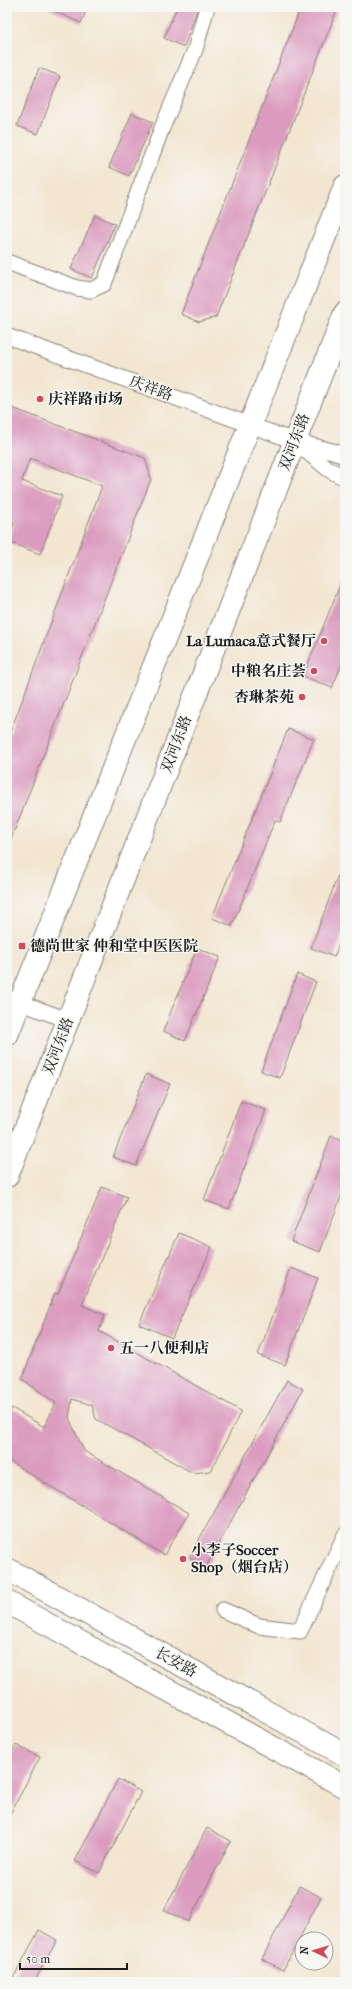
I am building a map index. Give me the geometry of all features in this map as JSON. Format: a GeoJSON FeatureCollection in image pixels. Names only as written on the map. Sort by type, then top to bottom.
{"type":"FeatureCollection","features":[{"type":"Feature","properties":{"kind":"street"},"geometry":{"type":"LineString","coordinates":[[7,262],[77,288],[91,290],[104,284],[162,128],[195,50],[207,7]]}},
{"type":"Feature","properties":{"kind":"street"},"geometry":{"type":"LineString","coordinates":[[7,1035],[13,1001],[251,425],[345,186]]}},
{"type":"Feature","properties":{"kind":"street","name":"双河东路"},"geometry":{"type":"LineString","coordinates":[[7,1176],[345,313]]}},
{"type":"Feature","properties":{"kind":"street","name":"庆祥路"},"geometry":{"type":"LineString","coordinates":[[7,336],[294,441],[336,452],[345,457]]}},
{"type":"Feature","properties":{"kind":"street","name":"庆祥路"},"geometry":{"type":"LineString","coordinates":[[294,441],[328,469],[345,478]]}},
{"type":"Feature","properties":{"kind":"street"},"geometry":{"type":"LineString","coordinates":[[13,1001],[68,1020]]}},
{"type":"Feature","properties":{"kind":"street"},"geometry":{"type":"LineString","coordinates":[[223,1610],[259,1626],[300,1631],[345,1535]]}},
{"type":"Feature","properties":{"kind":"street","name":"长安路"},"geometry":{"type":"LineString","coordinates":[[7,1569],[345,1755]]}},
{"type":"Feature","properties":{"kind":"street","name":"长安路"},"geometry":{"type":"LineString","coordinates":[[7,1602],[345,1787]]}},
{"type":"Feature","properties":{"kind":"building"},"geometry":{"type":"Polygon","coordinates":[[[45,7],[88,7],[81,23],[45,7]]]}},
{"type":"Feature","properties":{"kind":"building"},"geometry":{"type":"Polygon","coordinates":[[[177,7],[198,7],[184,47],[164,38],[177,7]]]}},
{"type":"Feature","properties":{"kind":"building"},"geometry":{"type":"Polygon","coordinates":[[[301,7],[338,7],[216,317],[199,322],[181,314],[301,7]]]}},
{"type":"Feature","properties":{"kind":"building"},"geometry":{"type":"Polygon","coordinates":[[[39,68],[60,76],[38,134],[17,126],[39,68]]]}},
{"type":"Feature","properties":{"kind":"building"},"geometry":{"type":"Polygon","coordinates":[[[132,113],[153,122],[129,176],[109,167],[132,113]]]}},
{"type":"Feature","properties":{"kind":"building"},"geometry":{"type":"Polygon","coordinates":[[[95,215],[115,224],[92,278],[71,269],[95,215]]]}},
{"type":"Feature","properties":{"kind":"building"},"geometry":{"type":"Polygon","coordinates":[[[7,406],[145,458],[151,479],[8,847],[7,741],[102,486],[30,458],[22,481],[62,496],[40,554],[8,542],[14,524],[7,521],[7,406]]]}},
{"type":"Feature","properties":{"kind":"building"},"geometry":{"type":"Polygon","coordinates":[[[345,573],[345,657],[332,688],[303,676],[345,573]]]}},
{"type":"Feature","properties":{"kind":"building"},"geometry":{"type":"Polygon","coordinates":[[[288,729],[314,739],[280,822],[275,820],[232,926],[212,918],[288,729]]]}},
{"type":"Feature","properties":{"kind":"building"},"geometry":{"type":"Polygon","coordinates":[[[344,859],[345,929],[334,957],[311,948],[344,859]]]}},
{"type":"Feature","properties":{"kind":"building"},"geometry":{"type":"Polygon","coordinates":[[[197,948],[220,957],[185,1041],[163,1031],[197,948]]]}},
{"type":"Feature","properties":{"kind":"building"},"geometry":{"type":"Polygon","coordinates":[[[297,974],[316,982],[280,1078],[261,1071],[297,974]]]}},
{"type":"Feature","properties":{"kind":"building"},"geometry":{"type":"Polygon","coordinates":[[[146,1074],[170,1084],[136,1166],[113,1157],[146,1074]]]}},
{"type":"Feature","properties":{"kind":"building"},"geometry":{"type":"Polygon","coordinates":[[[241,1101],[266,1110],[229,1209],[204,1200],[241,1101]]]}},
{"type":"Feature","properties":{"kind":"building"},"geometry":{"type":"Polygon","coordinates":[[[331,1136],[345,1141],[345,1186],[320,1252],[291,1241],[331,1136]]]}},
{"type":"Feature","properties":{"kind":"building"},"geometry":{"type":"Polygon","coordinates":[[[102,1187],[127,1197],[82,1305],[105,1315],[99,1331],[241,1411],[211,1471],[193,1473],[96,1419],[92,1405],[72,1399],[69,1418],[84,1451],[189,1513],[164,1555],[7,1460],[7,1416],[12,1408],[44,1427],[56,1403],[22,1379],[55,1293],[58,1294],[102,1187]]]}},
{"type":"Feature","properties":{"kind":"building"},"geometry":{"type":"Polygon","coordinates":[[[179,1233],[212,1247],[172,1338],[139,1324],[179,1233]]]}},
{"type":"Feature","properties":{"kind":"building"},"geometry":{"type":"Polygon","coordinates":[[[291,1268],[318,1278],[285,1365],[258,1355],[291,1268]]]}},
{"type":"Feature","properties":{"kind":"building"},"geometry":{"type":"Polygon","coordinates":[[[287,1380],[303,1389],[206,1567],[189,1558],[287,1380]]]}},
{"type":"Feature","properties":{"kind":"building"},"geometry":{"type":"Polygon","coordinates":[[[16,1745],[40,1757],[7,1820],[7,1762],[16,1745]]]}},
{"type":"Feature","properties":{"kind":"building"},"geometry":{"type":"Polygon","coordinates":[[[118,1779],[141,1792],[99,1873],[75,1861],[118,1779]]]}},
{"type":"Feature","properties":{"kind":"building"},"geometry":{"type":"Polygon","coordinates":[[[207,1828],[231,1841],[188,1922],[164,1910],[207,1828]]]}},
{"type":"Feature","properties":{"kind":"building"},"geometry":{"type":"Polygon","coordinates":[[[299,1886],[321,1897],[303,1931],[294,1931],[294,1949],[283,1970],[262,1959],[299,1886]]]}},
{"type":"Feature","properties":{"kind":"building"},"geometry":{"type":"Polygon","coordinates":[[[39,1930],[57,1940],[34,1982],[11,1982],[39,1930]]]}},
{"type":"Feature","properties":{"kind":"place","name":"庆祥路市场"},"geometry":{"type":"Point","coordinates":[40,399]}},
{"type":"Feature","properties":{"kind":"place","name":"La Lumaca意式餐厅"},"geometry":{"type":"Point","coordinates":[324,641]}},
{"type":"Feature","properties":{"kind":"place","name":"中粮名庄荟"},"geometry":{"type":"Point","coordinates":[314,671]}},
{"type":"Feature","properties":{"kind":"place","name":"杏琳茶苑"},"geometry":{"type":"Point","coordinates":[302,697]}},
{"type":"Feature","properties":{"kind":"place","name":"德尚世家 仲和堂中医医院"},"geometry":{"type":"Point","coordinates":[22,946]}},
{"type":"Feature","properties":{"kind":"place","name":"五一八便利店"},"geometry":{"type":"Point","coordinates":[111,1348]}},
{"type":"Feature","properties":{"kind":"place","name":"小李子Soccer Shop（烟台店）"},"geometry":{"type":"Point","coordinates":[183,1559]}}]}
